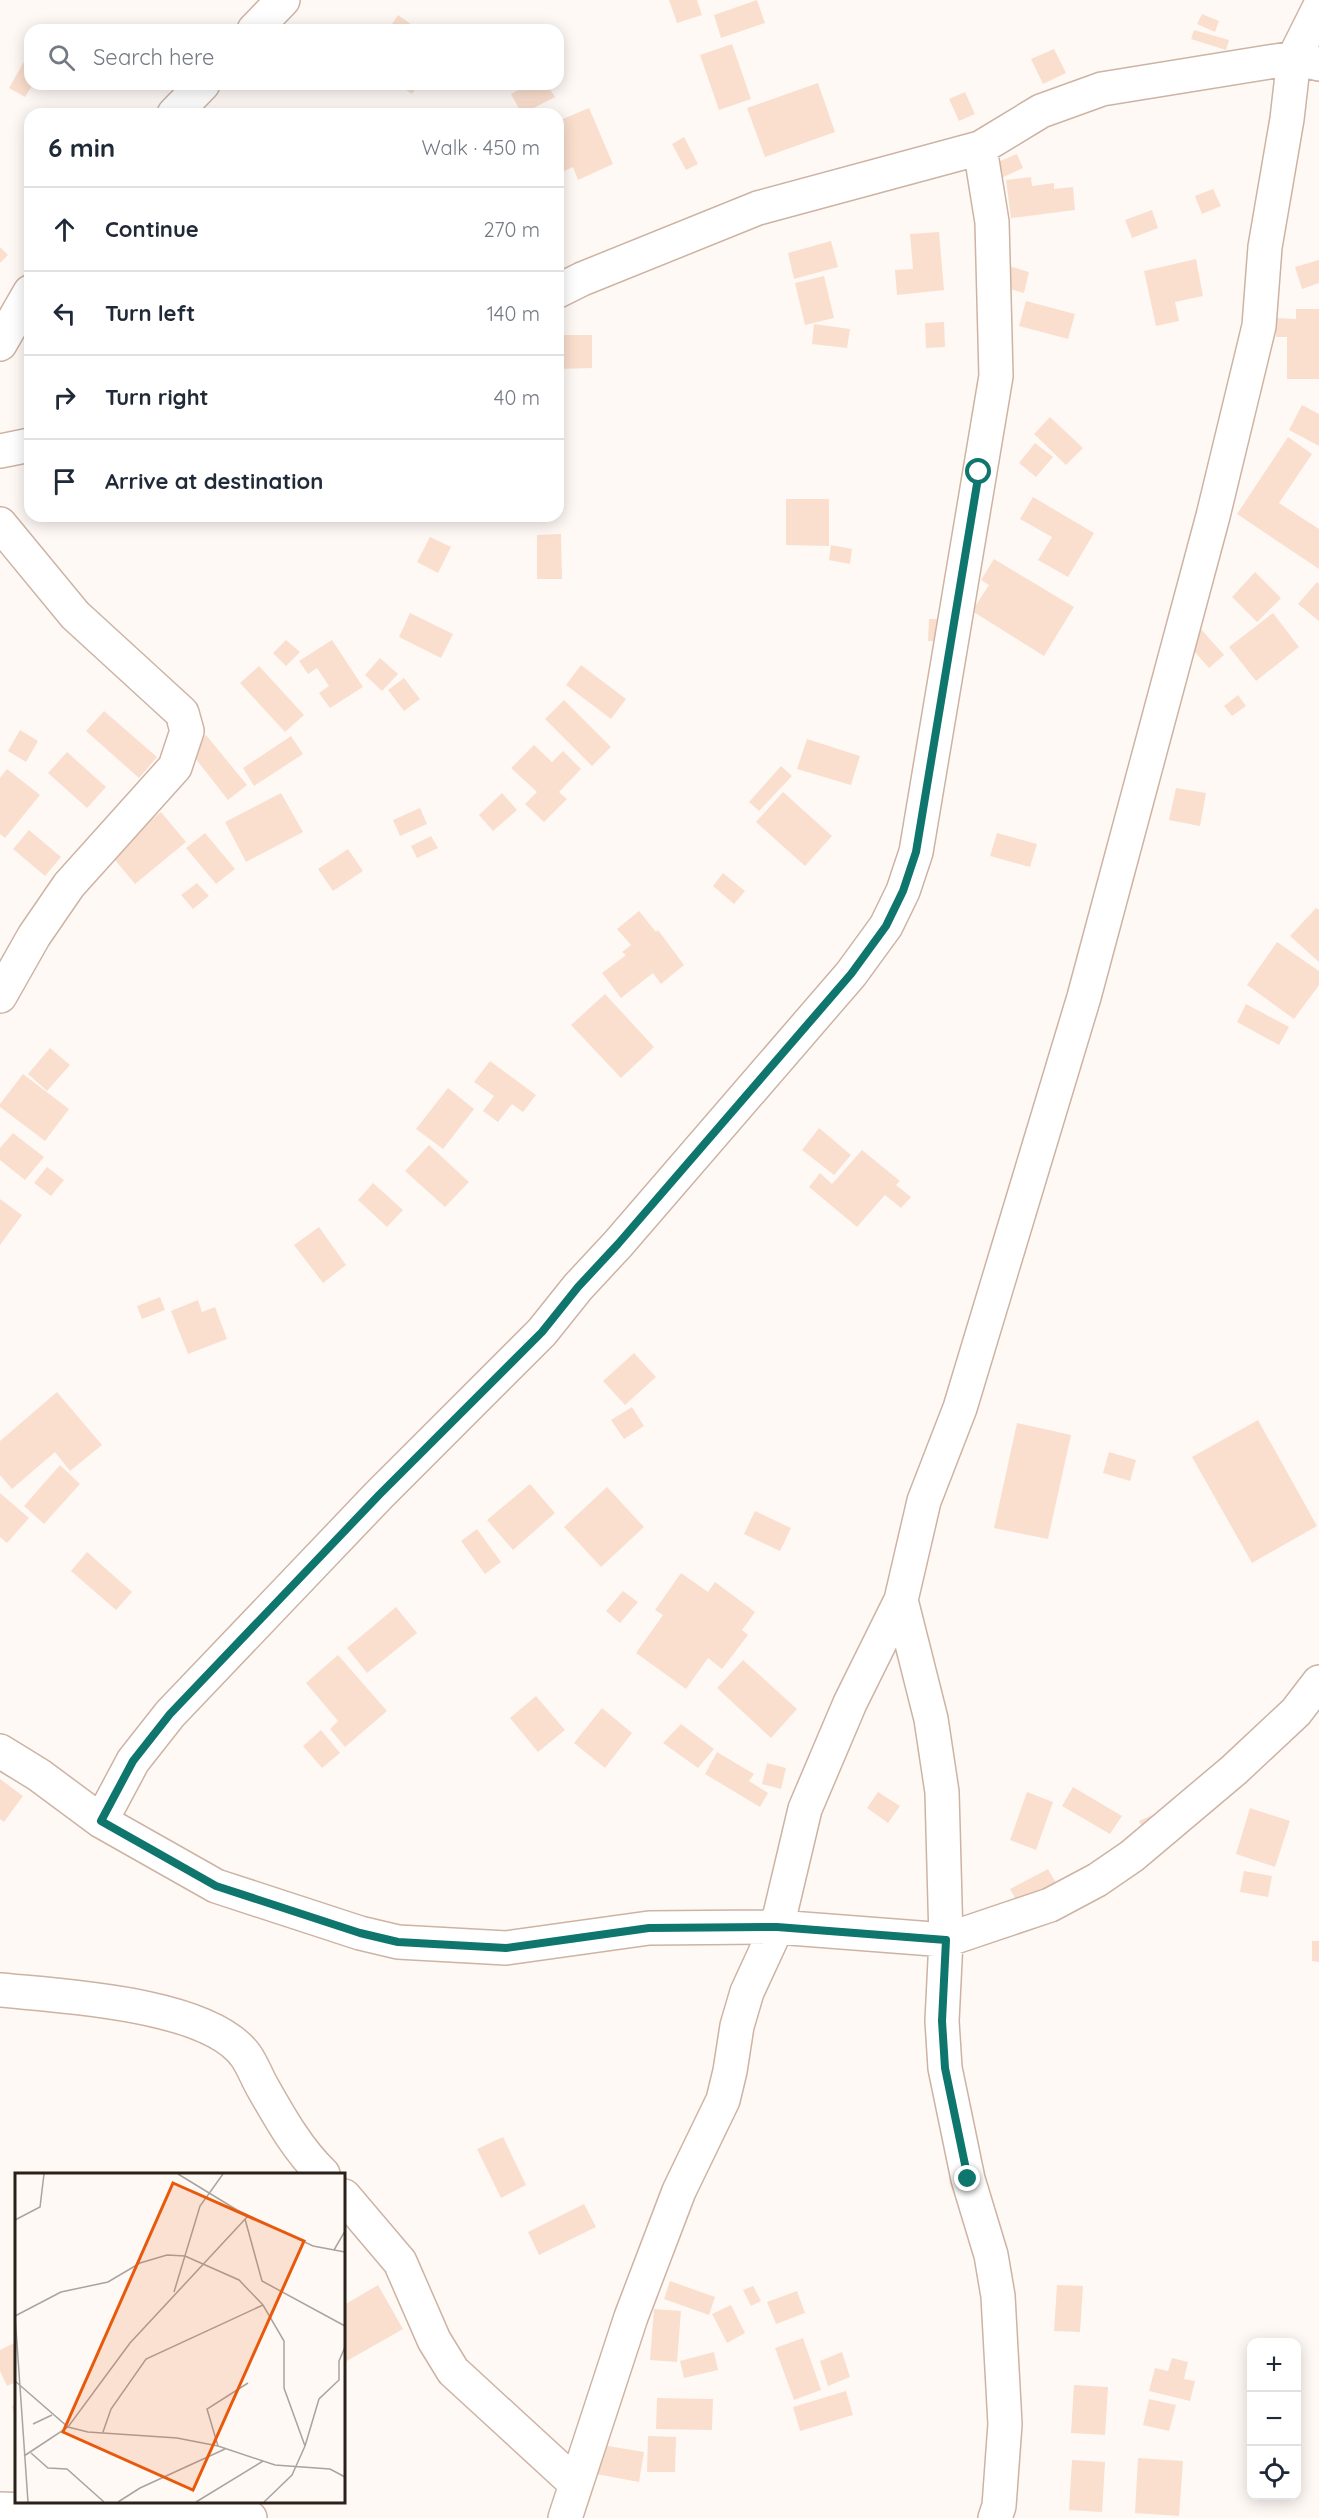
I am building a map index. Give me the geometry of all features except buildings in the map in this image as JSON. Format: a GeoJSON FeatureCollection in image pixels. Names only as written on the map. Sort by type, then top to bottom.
{"type":"FeatureCollection","features":[{"type":"Feature","properties":{"kind":"street"},"geometry":{"type":"LineString","coordinates":[[260,24],[283,0]]}},
{"type":"Feature","properties":{"kind":"street"},"geometry":{"type":"LineString","coordinates":[[565,2518],[631,2317],[679,2191],[723,2100],[736,2026],[747,1992],[777,1927],[805,1809],[850,1703],[901,1600],[924,1501],[960,1408],[1084,997],[1213,516],[1259,326],[1265,248],[1287,119],[1306,61],[1319,8]]}},
{"type":"Feature","properties":{"kind":"street"},"geometry":{"type":"LineString","coordinates":[[564,288],[758,208],[980,148],[1041,111],[1102,89],[1306,61]]}},
{"type":"Feature","properties":{"kind":"street"},"geometry":{"type":"LineString","coordinates":[[180,108],[197,90]]}},
{"type":"Feature","properties":{"kind":"street"},"geometry":{"type":"LineString","coordinates":[[101,1821],[133,1761],[170,1714],[371,1503],[542,1332],[578,1287],[618,1244],[851,974],[886,926],[903,891],[916,852],[996,376],[992,222],[980,148]]}},
{"type":"Feature","properties":{"kind":"street"},"geometry":{"type":"LineString","coordinates":[[0,344],[24,302]]}},
{"type":"Feature","properties":{"kind":"street"},"geometry":{"type":"LineString","coordinates":[[0,451],[24,446]]}},
{"type":"Feature","properties":{"kind":"street"},"geometry":{"type":"LineString","coordinates":[[0,524],[75,615],[182,713],[187,731],[175,767],[69,885],[34,936],[0,996]]}},
{"type":"Feature","properties":{"kind":"street"},"geometry":{"type":"LineString","coordinates":[[901,1600],[931,1719],[942,1792],[946,1940],[942,2021],[945,2068],[968,2179],[991,2255],[998,2296],[1005,2424],[999,2506],[994,2518]]}},
{"type":"Feature","properties":{"kind":"street"},"geometry":{"type":"LineString","coordinates":[[0,1751],[39,1775],[101,1821],[216,1886],[360,1933],[398,1942],[506,1948],[649,1928],[777,1927],[946,1940],[1050,1905],[1097,1880],[1132,1856],[1234,1770],[1296,1712],[1319,1682]]}},
{"type":"Feature","properties":{"kind":"street"},"geometry":{"type":"LineString","coordinates":[[0,1990],[151,2007],[199,2024],[227,2038],[245,2055],[284,2124],[321,2173]]}},
{"type":"Feature","properties":{"kind":"street"},"geometry":{"type":"LineString","coordinates":[[345,2197],[400,2262],[434,2340],[453,2371],[576,2484]]}},
{"type":"Feature","properties":{"kind":"street"},"geometry":{"type":"LineString","coordinates":[[0,2509],[250,2518]]}},
{"type":"Feature","properties":{"kind":"route"},"geometry":{"type":"LineString","coordinates":[[968,2179],[945,2068],[942,2021],[946,1940],[777,1927],[649,1928],[506,1948],[398,1942],[360,1933],[216,1886],[101,1821],[133,1761],[170,1714],[379,1495],[542,1332],[578,1287],[618,1244],[851,974],[886,926],[903,891],[916,852],[979,472]]}}]}
